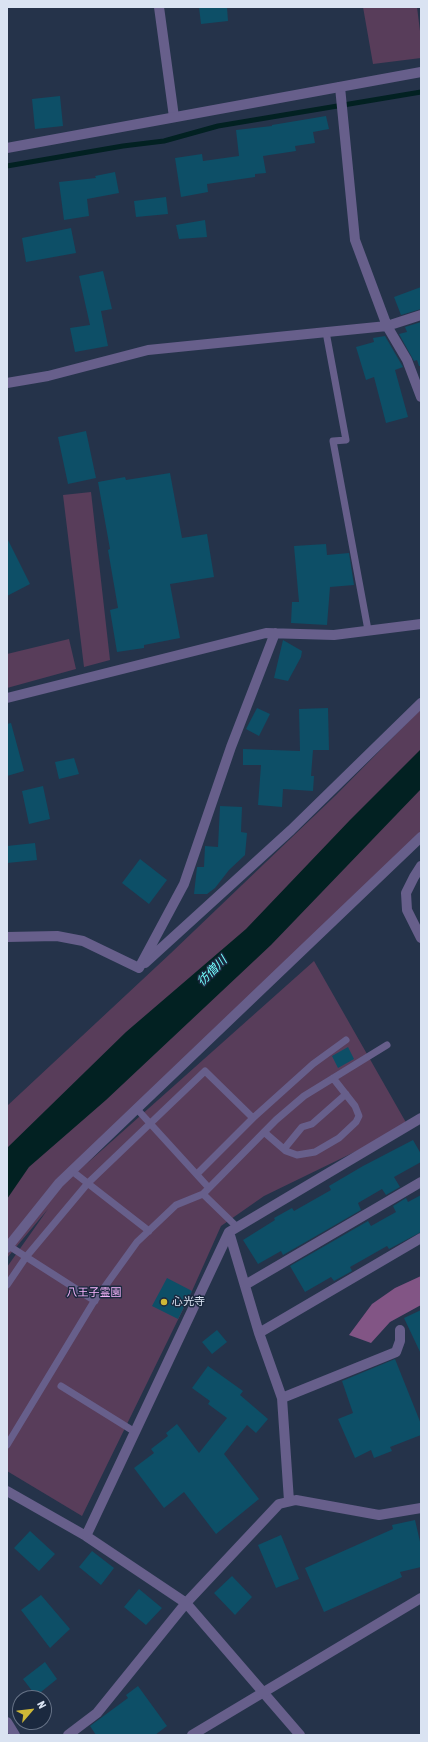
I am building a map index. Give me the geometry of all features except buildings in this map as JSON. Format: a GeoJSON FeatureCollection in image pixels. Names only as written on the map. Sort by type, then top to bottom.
{"type":"FeatureCollection","features":[{"type":"Feature","properties":{"kind":"street"},"geometry":{"type":"LineString","coordinates":[[159,7],[174,117]]}},
{"type":"Feature","properties":{"kind":"street"},"geometry":{"type":"LineString","coordinates":[[7,148],[421,72]]}},
{"type":"Feature","properties":{"kind":"street"},"geometry":{"type":"LineString","coordinates":[[340,87],[355,240],[387,326],[407,360],[421,397]]}},
{"type":"Feature","properties":{"kind":"street"},"geometry":{"type":"LineString","coordinates":[[7,383],[48,376],[148,350],[387,326],[421,315]]}},
{"type":"Feature","properties":{"kind":"street"},"geometry":{"type":"LineString","coordinates":[[7,698],[266,633],[334,635],[421,624]]}},
{"type":"Feature","properties":{"kind":"street"},"geometry":{"type":"LineString","coordinates":[[139,968],[184,884],[231,747],[275,633]]}},
{"type":"Feature","properties":{"kind":"street"},"geometry":{"type":"LineString","coordinates":[[139,968],[291,830],[421,703]]}},
{"type":"Feature","properties":{"kind":"street"},"geometry":{"type":"LineString","coordinates":[[8,1247],[59,1183],[421,837]]}},
{"type":"Feature","properties":{"kind":"street"},"geometry":{"type":"LineString","coordinates":[[421,866],[406,893],[407,910],[421,938]]}},
{"type":"Feature","properties":{"kind":"street"},"geometry":{"type":"LineString","coordinates":[[7,937],[57,936],[83,942],[139,968]]}},
{"type":"Feature","properties":{"kind":"street"},"geometry":{"type":"LineString","coordinates":[[86,1536],[233,1229],[421,1118]]}},
{"type":"Feature","properties":{"kind":"street"},"geometry":{"type":"LineString","coordinates":[[245,1285],[421,1182]]}},
{"type":"Feature","properties":{"kind":"street"},"geometry":{"type":"LineString","coordinates":[[233,1229],[245,1285],[259,1333],[282,1398],[289,1501]]}},
{"type":"Feature","properties":{"kind":"street"},"geometry":{"type":"LineString","coordinates":[[259,1333],[421,1238]]}},
{"type":"Feature","properties":{"kind":"street"},"geometry":{"type":"LineString","coordinates":[[282,1398],[396,1352],[400,1341],[400,1330]]}},
{"type":"Feature","properties":{"kind":"street"},"geometry":{"type":"LineString","coordinates":[[7,1491],[86,1536],[186,1603],[262,1693],[300,1735]]}},
{"type":"Feature","properties":{"kind":"street"},"geometry":{"type":"LineString","coordinates":[[68,1735],[97,1714],[186,1603],[279,1504],[296,1500],[379,1515],[421,1508]]}},
{"type":"Feature","properties":{"kind":"street"},"geometry":{"type":"LineString","coordinates":[[192,1735],[421,1598]]}},
{"type":"Feature","properties":{"kind":"street"},"geometry":{"type":"LineString","coordinates":[[7,1722],[15,1735]]}},
{"type":"Feature","properties":{"kind":"lane"},"geometry":{"type":"LineString","coordinates":[[326,332],[346,440],[333,441],[368,630]]}},
{"type":"Feature","properties":{"kind":"lane"},"geometry":{"type":"LineString","coordinates":[[197,1174],[253,1118],[313,1064],[346,1040]]}},
{"type":"Feature","properties":{"kind":"lane"},"geometry":{"type":"LineString","coordinates":[[7,1445],[95,1301],[137,1242],[176,1205],[203,1194],[264,1132],[304,1096],[387,1045]]}},
{"type":"Feature","properties":{"kind":"lane"},"geometry":{"type":"LineString","coordinates":[[7,1285],[26,1257],[88,1183],[205,1071],[253,1118]]}},
{"type":"Feature","properties":{"kind":"lane"},"geometry":{"type":"LineString","coordinates":[[264,1132],[284,1149],[296,1155],[315,1152],[339,1138],[356,1122],[359,1116],[355,1106],[333,1078]]}},
{"type":"Feature","properties":{"kind":"lane"},"geometry":{"type":"LineString","coordinates":[[284,1149],[302,1127],[312,1124],[346,1094]]}},
{"type":"Feature","properties":{"kind":"lane"},"geometry":{"type":"LineString","coordinates":[[136,1108],[209,1188]]}},
{"type":"Feature","properties":{"kind":"lane"},"geometry":{"type":"LineString","coordinates":[[72,1171],[148,1231]]}},
{"type":"Feature","properties":{"kind":"lane"},"geometry":{"type":"LineString","coordinates":[[203,1194],[233,1229]]}},
{"type":"Feature","properties":{"kind":"lane"},"geometry":{"type":"LineString","coordinates":[[8,1247],[95,1301]]}},
{"type":"Feature","properties":{"kind":"lane"},"geometry":{"type":"LineString","coordinates":[[61,1386],[135,1432]]}},
{"type":"Feature","properties":{"kind":"green space"},"geometry":{"type":"Polygon","coordinates":[[[363,7],[417,7],[421,39],[421,58],[373,64],[363,7]]]}},
{"type":"Feature","properties":{"kind":"green space"},"geometry":{"type":"Polygon","coordinates":[[[91,492],[110,660],[84,667],[63,495],[91,492]]]}},
{"type":"Feature","properties":{"kind":"green space"},"geometry":{"type":"Polygon","coordinates":[[[69,639],[76,669],[7,688],[7,654],[69,639]]]}},
{"type":"Feature","properties":{"kind":"green space","name":"八王子霊園"},"geometry":{"type":"Polygon","coordinates":[[[421,709],[421,833],[84,1166],[314,961],[408,1126],[264,1196],[221,1226],[192,1291],[82,1516],[7,1471],[7,1267],[48,1209],[7,1258],[7,1106],[171,953],[336,795],[421,709]]]}},
{"type":"Feature","properties":{"kind":"shaded area"},"geometry":{"type":"Polygon","coordinates":[[[421,1276],[421,1305],[390,1322],[371,1343],[349,1335],[372,1304],[395,1288],[421,1276]]]}},
{"type":"Feature","properties":{"kind":"water","name":"彷僧川"},"geometry":{"type":"Polygon","coordinates":[[[421,749],[421,789],[271,945],[106,1100],[29,1167],[7,1199],[7,1148],[126,1032],[246,929],[350,820],[421,749]]]}},
{"type":"Feature","properties":{"kind":"waterway"},"geometry":{"type":"LineString","coordinates":[[7,166],[123,146],[164,141],[218,126],[421,92]]}},
{"type":"Feature","properties":{"kind":"place","name":"心光寺"},"geometry":{"type":"Point","coordinates":[164,1302]}}]}
